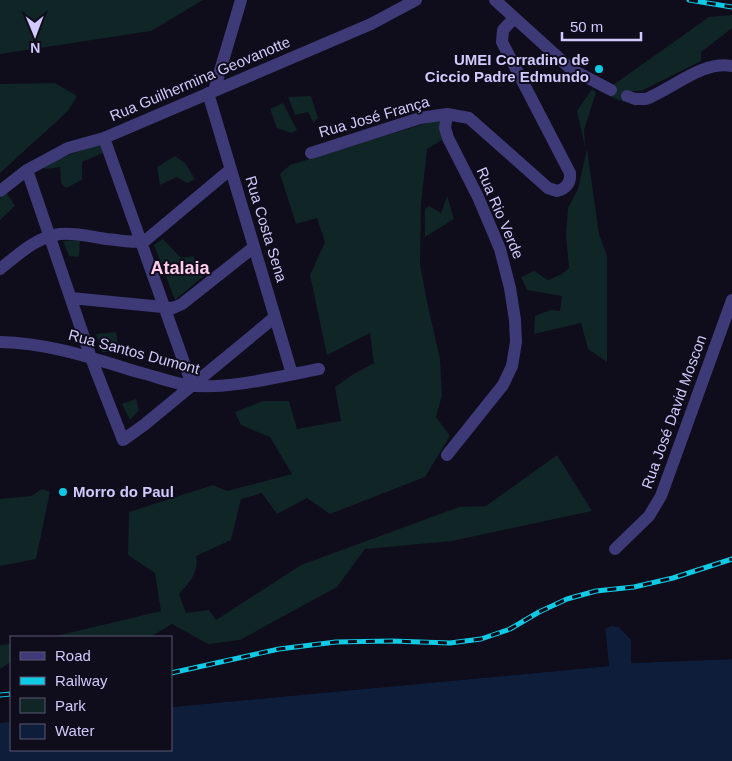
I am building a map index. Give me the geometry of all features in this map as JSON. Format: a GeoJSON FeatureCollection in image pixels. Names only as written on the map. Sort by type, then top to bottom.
{"type":"FeatureCollection","features":[{"type":"Feature","properties":{"kind":"street"},"geometry":{"type":"LineString","coordinates":[[211,92],[242,0]]}},
{"type":"Feature","properties":{"kind":"street","name":"Rua Guilhermina Geovanotte"},"geometry":{"type":"LineString","coordinates":[[0,191],[27,170],[68,148],[104,138],[370,24],[416,0]]}},
{"type":"Feature","properties":{"kind":"street"},"geometry":{"type":"LineString","coordinates":[[495,0],[572,69],[611,90]]}},
{"type":"Feature","properties":{"kind":"street"},"geometry":{"type":"LineString","coordinates":[[447,114],[469,118],[548,188],[557,191],[568,185],[570,173],[502,42],[503,30],[514,18]]}},
{"type":"Feature","properties":{"kind":"street"},"geometry":{"type":"LineString","coordinates":[[627,96],[635,99],[646,99],[716,61],[732,55]]}},
{"type":"Feature","properties":{"kind":"street"},"geometry":{"type":"LineString","coordinates":[[707,67],[732,66]]}},
{"type":"Feature","properties":{"kind":"street","name":"Rua Costa Sena"},"geometry":{"type":"LineString","coordinates":[[211,92],[231,169],[292,374]]}},
{"type":"Feature","properties":{"kind":"street","name":"Rua José França"},"geometry":{"type":"LineString","coordinates":[[311,153],[415,119],[447,114]]}},
{"type":"Feature","properties":{"kind":"street","name":"Rua Rio Verde"},"geometry":{"type":"LineString","coordinates":[[447,114],[445,128],[448,138],[486,212],[506,270],[514,306],[516,342],[514,360],[507,379],[447,455]]}},
{"type":"Feature","properties":{"kind":"street"},"geometry":{"type":"LineString","coordinates":[[104,138],[192,386]]}},
{"type":"Feature","properties":{"kind":"street"},"geometry":{"type":"LineString","coordinates":[[0,269],[33,244],[50,236],[67,234],[131,242],[149,238],[231,169]]}},
{"type":"Feature","properties":{"kind":"street"},"geometry":{"type":"LineString","coordinates":[[27,170],[91,358],[123,440],[144,426],[275,318]]}},
{"type":"Feature","properties":{"kind":"street"},"geometry":{"type":"LineString","coordinates":[[72,298],[173,308],[182,304],[254,247]]}},
{"type":"Feature","properties":{"kind":"street","name":"Rua José David Moscon"},"geometry":{"type":"LineString","coordinates":[[615,549],[649,516],[661,496],[729,314],[732,300]]}},
{"type":"Feature","properties":{"kind":"street","name":"Rua Santos Dumont"},"geometry":{"type":"LineString","coordinates":[[0,342],[46,346],[192,386],[221,386],[319,369]]}},
{"type":"Feature","properties":{"kind":"green space"},"geometry":{"type":"Polygon","coordinates":[[[0,0],[203,0],[151,31],[0,54],[0,0]]]}},
{"type":"Feature","properties":{"kind":"green space"},"geometry":{"type":"Polygon","coordinates":[[[732,15],[732,28],[701,52],[701,61],[641,91],[629,91],[624,102],[609,96],[613,85],[709,17],[732,15]]]}},
{"type":"Feature","properties":{"kind":"green space"},"geometry":{"type":"Polygon","coordinates":[[[55,83],[77,96],[68,111],[0,173],[0,84],[55,83]]]}},
{"type":"Feature","properties":{"kind":"green space"},"geometry":{"type":"Polygon","coordinates":[[[592,89],[596,92],[584,130],[585,147],[577,111],[592,89]]]}},
{"type":"Feature","properties":{"kind":"green space"},"geometry":{"type":"Polygon","coordinates":[[[311,96],[318,118],[313,122],[308,112],[295,115],[288,97],[311,96]]]}},
{"type":"Feature","properties":{"kind":"green space"},"geometry":{"type":"Polygon","coordinates":[[[283,103],[297,130],[291,133],[277,128],[270,109],[283,103]]]}},
{"type":"Feature","properties":{"kind":"green space"},"geometry":{"type":"Polygon","coordinates":[[[440,119],[442,140],[427,149],[421,205],[420,264],[440,359],[442,395],[436,417],[450,436],[425,477],[330,514],[307,498],[277,514],[262,493],[241,499],[231,540],[196,556],[195,572],[179,594],[186,613],[209,610],[216,620],[301,565],[459,507],[486,506],[557,455],[592,511],[452,541],[365,549],[337,587],[240,640],[208,644],[172,624],[152,636],[56,636],[161,611],[155,573],[128,555],[129,512],[213,485],[227,491],[292,474],[270,437],[241,425],[235,412],[263,401],[289,401],[297,429],[341,421],[335,387],[374,363],[370,333],[327,355],[310,275],[325,242],[317,218],[296,224],[280,174],[290,165],[440,119]]]}},
{"type":"Feature","properties":{"kind":"green space"},"geometry":{"type":"Polygon","coordinates":[[[100,143],[105,152],[82,162],[82,180],[66,188],[61,183],[60,167],[46,169],[41,166],[100,143]]]}},
{"type":"Feature","properties":{"kind":"green space"},"geometry":{"type":"Polygon","coordinates":[[[587,149],[599,234],[607,256],[607,362],[588,349],[581,323],[534,334],[535,316],[550,310],[560,311],[562,296],[527,290],[521,277],[534,271],[548,280],[562,274],[569,268],[566,236],[568,208],[578,189],[587,149]]]}},
{"type":"Feature","properties":{"kind":"green space"},"geometry":{"type":"Polygon","coordinates":[[[175,156],[185,163],[195,179],[187,183],[177,177],[160,185],[157,167],[175,156]]]}},
{"type":"Feature","properties":{"kind":"green space"},"geometry":{"type":"Polygon","coordinates":[[[6,192],[15,206],[0,220],[0,199],[6,192]]]}},
{"type":"Feature","properties":{"kind":"green space"},"geometry":{"type":"Polygon","coordinates":[[[447,196],[454,219],[425,237],[425,209],[429,206],[441,213],[447,196]]]}},
{"type":"Feature","properties":{"kind":"green space"},"geometry":{"type":"Polygon","coordinates":[[[163,239],[181,258],[193,256],[206,274],[175,300],[154,245],[163,239]]]}},
{"type":"Feature","properties":{"kind":"green space"},"geometry":{"type":"Polygon","coordinates":[[[80,240],[79,257],[69,256],[63,241],[80,240]]]}},
{"type":"Feature","properties":{"kind":"green space"},"geometry":{"type":"Polygon","coordinates":[[[116,332],[119,352],[102,352],[96,334],[116,332]]]}},
{"type":"Feature","properties":{"kind":"green space"},"geometry":{"type":"Polygon","coordinates":[[[136,399],[139,410],[130,420],[122,404],[136,399]]]}},
{"type":"Feature","properties":{"kind":"green space"},"geometry":{"type":"Polygon","coordinates":[[[42,489],[50,492],[36,559],[0,566],[0,499],[31,496],[42,489]]]}},
{"type":"Feature","properties":{"kind":"green space"},"geometry":{"type":"Polygon","coordinates":[[[10,644],[10,663],[0,669],[0,645],[10,644]]]}},
{"type":"Feature","properties":{"kind":"water"},"geometry":{"type":"Polygon","coordinates":[[[611,626],[619,627],[631,640],[631,663],[732,659],[732,761],[0,761],[0,723],[10,722],[10,751],[172,751],[172,707],[609,666],[605,629],[611,626]]]}},
{"type":"Feature","properties":{"kind":"pier"},"geometry":{"type":"Polygon","coordinates":[[[603,629],[605,629],[609,666],[172,707],[172,704],[606,663],[603,629]]]}},
{"type":"Feature","properties":{"kind":"pier"},"geometry":{"type":"Polygon","coordinates":[[[631,636],[633,639],[634,661],[732,656],[732,659],[631,663],[631,636]]]}},
{"type":"Feature","properties":{"kind":"railway"},"geometry":{"type":"LineString","coordinates":[[689,0],[732,7]]}},
{"type":"Feature","properties":{"kind":"railway"},"geometry":{"type":"LineString","coordinates":[[172,673],[279,649],[336,642],[450,643],[481,639],[510,629],[539,612],[567,599],[596,591],[634,587],[673,578],[732,559]]}},
{"type":"Feature","properties":{"kind":"railway"},"geometry":{"type":"LineString","coordinates":[[0,695],[10,694]]}},
{"type":"Feature","properties":{"kind":"place","name":"UMEI Corradino de Ciccio Padre Edmundo"},"geometry":{"type":"Point","coordinates":[599,69]}},
{"type":"Feature","properties":{"kind":"place","name":"Morro do Paul"},"geometry":{"type":"Point","coordinates":[63,492]}},
{"type":"Feature","properties":{"kind":"district","name":"Atalaia"},"geometry":{"type":"Point","coordinates":[180,268]}}]}
